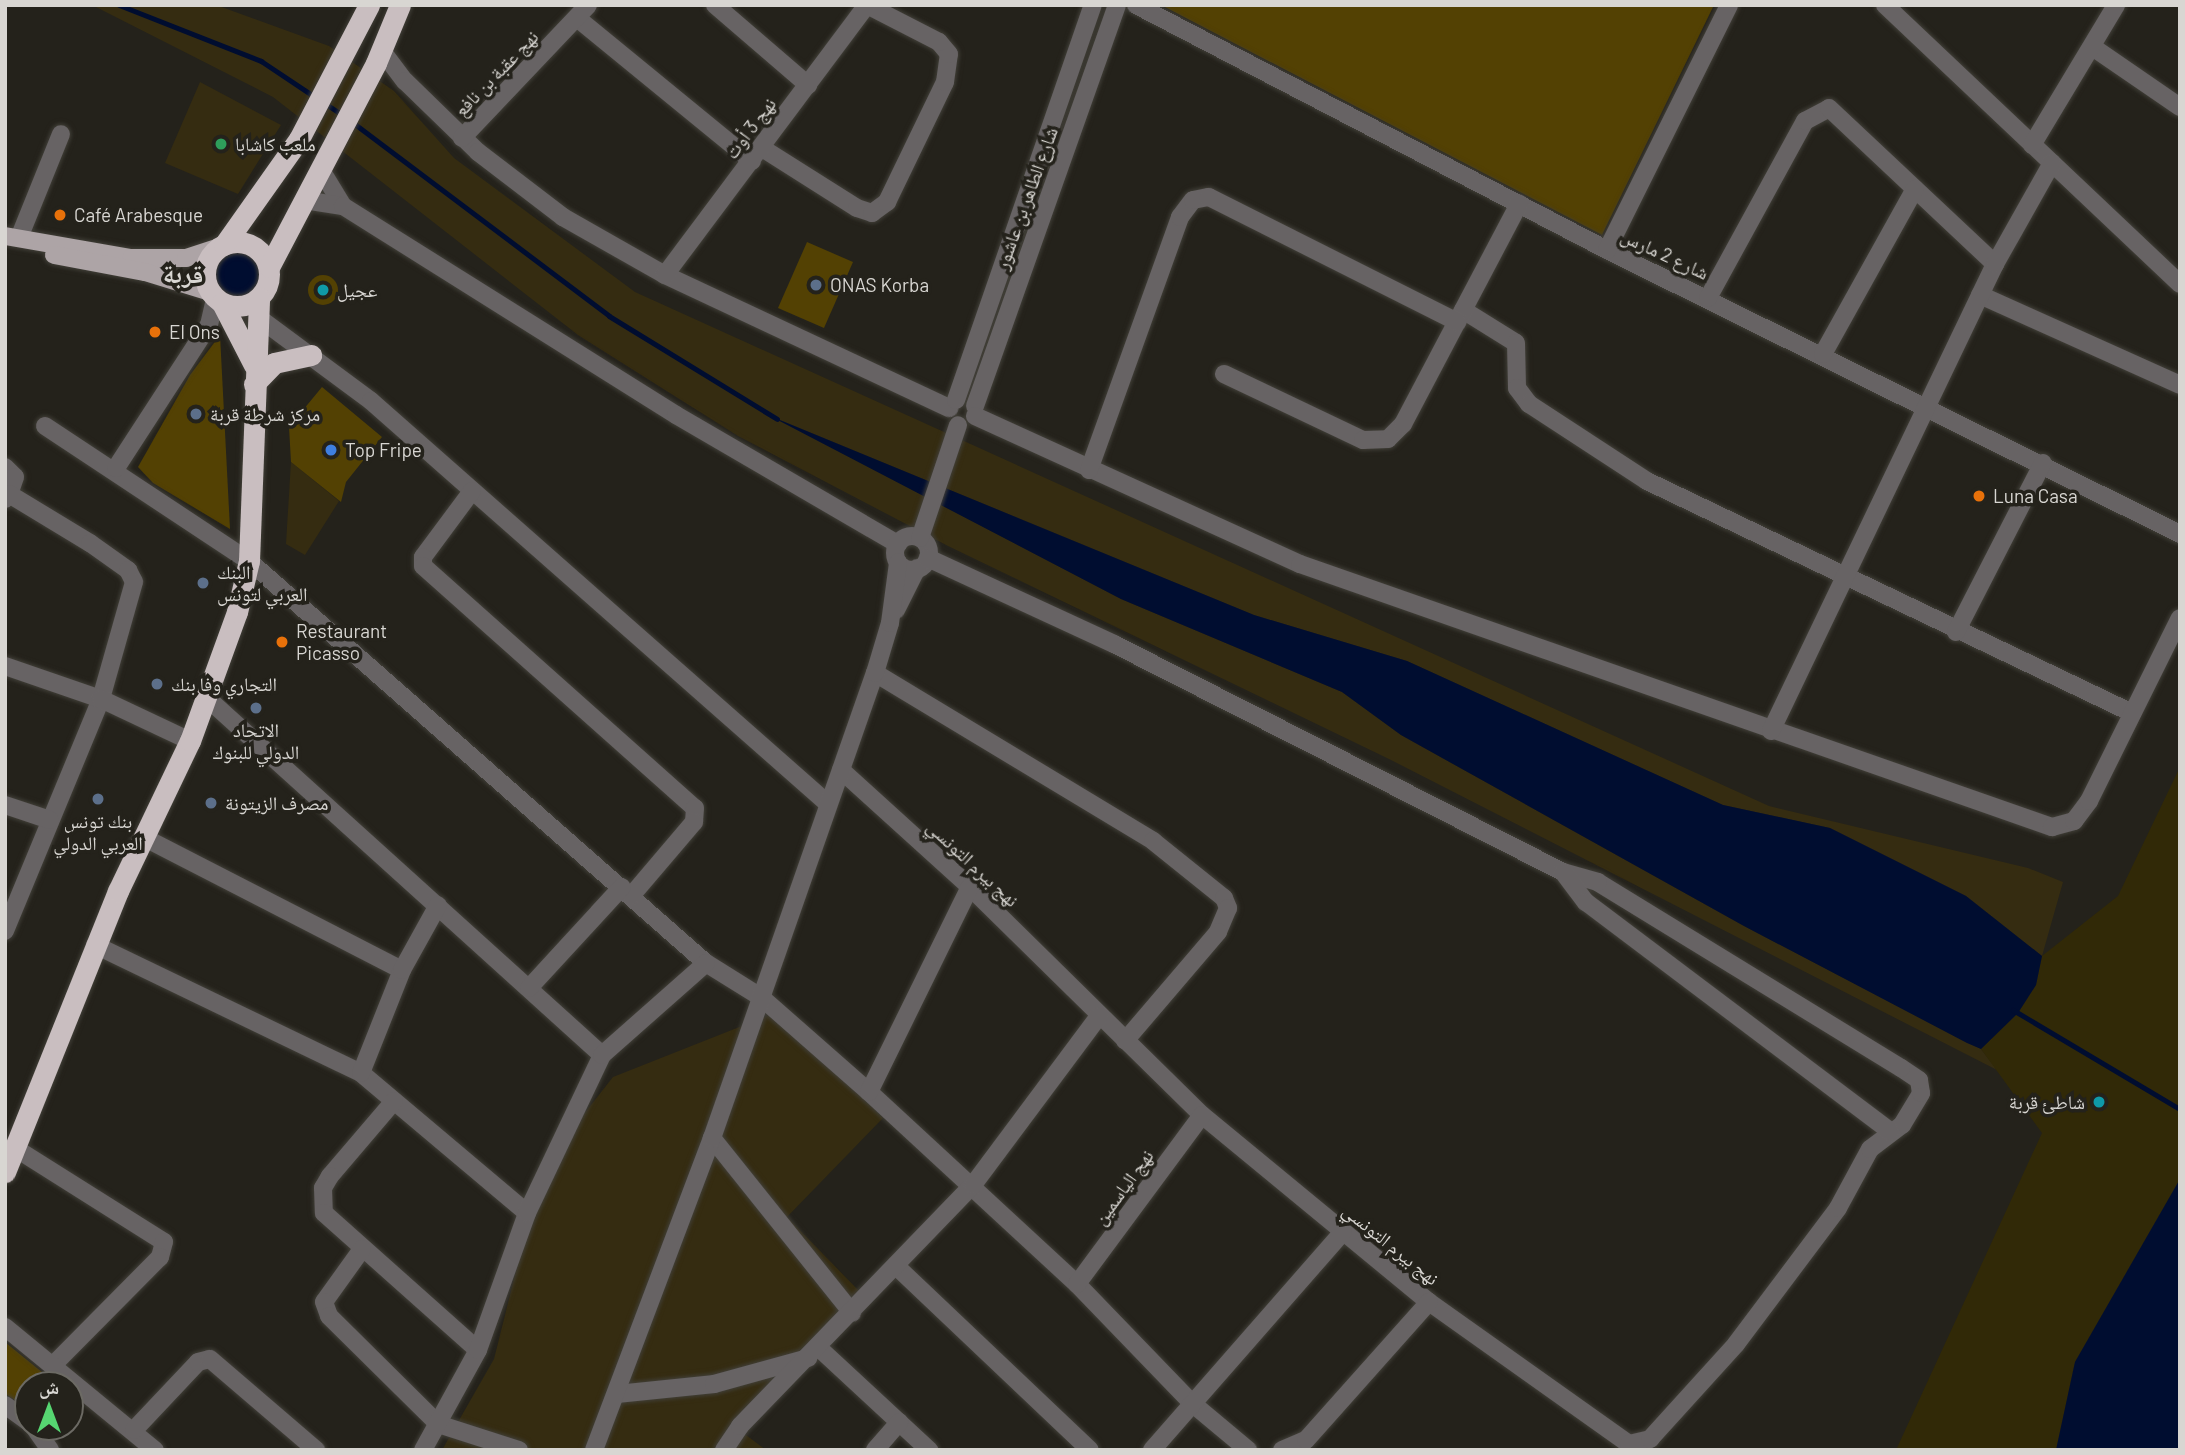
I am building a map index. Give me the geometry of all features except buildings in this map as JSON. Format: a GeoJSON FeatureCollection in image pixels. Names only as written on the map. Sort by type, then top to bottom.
{"type":"FeatureCollection","features":[{"type":"Feature","properties":{"kind":"highway"},"geometry":{"type":"LineString","coordinates":[[5,1172],[95,945],[143,836],[190,741],[207,698],[250,561],[254,375],[259,308],[269,281],[269,267],[379,57],[400,5]]}},
{"type":"Feature","properties":{"kind":"highway"},"geometry":{"type":"LineString","coordinates":[[254,375],[216,298],[205,268],[299,139],[351,43],[362,9]]}},
{"type":"Feature","properties":{"kind":"highway"},"geometry":{"type":"LineString","coordinates":[[222,246],[255,247],[269,267]]}},
{"type":"Feature","properties":{"kind":"highway"},"geometry":{"type":"LineString","coordinates":[[216,298],[259,308]]}},
{"type":"Feature","properties":{"kind":"highway"},"geometry":{"type":"LineString","coordinates":[[254,375],[274,363],[311,355]]}},
{"type":"Feature","properties":{"kind":"main road"},"geometry":{"type":"LineString","coordinates":[[10,240],[131,258],[186,258],[222,246]]}},
{"type":"Feature","properties":{"kind":"main road"},"geometry":{"type":"LineString","coordinates":[[10,240],[145,272],[216,298]]}},
{"type":"Feature","properties":{"kind":"street"},"geometry":{"type":"LineString","coordinates":[[715,5],[808,85]]}},
{"type":"Feature","properties":{"kind":"street"},"geometry":{"type":"LineString","coordinates":[[582,12],[757,154],[857,208],[872,213],[887,202],[945,82],[949,54],[939,42],[867,5]]}},
{"type":"Feature","properties":{"kind":"street","name":"نهج 3 أوت"},"geometry":{"type":"LineString","coordinates":[[665,275],[867,5]]}},
{"type":"Feature","properties":{"kind":"street","name":"شارع الطاهر بن عاشور"},"geometry":{"type":"LineString","coordinates":[[953,404],[1093,5]]}},
{"type":"Feature","properties":{"kind":"street","name":"شارع الطاهر بن عاشور"},"geometry":{"type":"LineString","coordinates":[[975,411],[1117,5]]}},
{"type":"Feature","properties":{"kind":"street","name":"شارع 2 مارس"},"geometry":{"type":"LineString","coordinates":[[1136,5],[1606,250],[1823,354],[2180,534]]}},
{"type":"Feature","properties":{"kind":"street"},"geometry":{"type":"LineString","coordinates":[[1606,250],[1729,5]]}},
{"type":"Feature","properties":{"kind":"street"},"geometry":{"type":"LineString","coordinates":[[1885,5],[2180,284]]}},
{"type":"Feature","properties":{"kind":"street"},"geometry":{"type":"LineString","coordinates":[[2032,145],[2094,48],[2116,5]]}},
{"type":"Feature","properties":{"kind":"street","name":"نهج عقبة بن نافع"},"geometry":{"type":"LineString","coordinates":[[463,138],[582,12]]}},
{"type":"Feature","properties":{"kind":"street"},"geometry":{"type":"LineString","coordinates":[[2094,48],[2180,107]]}},
{"type":"Feature","properties":{"kind":"street"},"geometry":{"type":"LineString","coordinates":[[379,57],[463,138],[563,217],[665,275],[953,404],[975,411],[1089,470],[1300,564],[1771,731],[2060,827],[2074,821],[2089,801],[2180,618]]}},
{"type":"Feature","properties":{"kind":"street"},"geometry":{"type":"LineString","coordinates":[[1708,298],[1812,113],[1829,108],[1840,113],[1915,189],[1995,264]]}},
{"type":"Feature","properties":{"kind":"street"},"geometry":{"type":"LineString","coordinates":[[10,240],[61,134]]}},
{"type":"Feature","properties":{"kind":"street"},"geometry":{"type":"LineString","coordinates":[[1771,731],[1995,264],[2052,163]]}},
{"type":"Feature","properties":{"kind":"street"},"geometry":{"type":"LineString","coordinates":[[324,164],[343,205]]}},
{"type":"Feature","properties":{"kind":"street"},"geometry":{"type":"LineString","coordinates":[[1823,354],[1915,189]]}},
{"type":"Feature","properties":{"kind":"street"},"geometry":{"type":"LineString","coordinates":[[1089,470],[1180,217],[1193,200],[1209,197],[1516,343],[1520,354],[1517,388],[1529,404],[1692,507],[1846,576],[1956,632],[2132,713]]}},
{"type":"Feature","properties":{"kind":"street"},"geometry":{"type":"LineString","coordinates":[[304,200],[343,205],[676,415],[898,544]]}},
{"type":"Feature","properties":{"kind":"street"},"geometry":{"type":"LineString","coordinates":[[1224,374],[1331,427],[1380,442],[1396,434],[1519,204]]}},
{"type":"Feature","properties":{"kind":"street"},"geometry":{"type":"LineString","coordinates":[[1980,295],[2180,385]]}},
{"type":"Feature","properties":{"kind":"street"},"geometry":{"type":"LineString","coordinates":[[116,468],[209,325],[216,298]]}},
{"type":"Feature","properties":{"kind":"street"},"geometry":{"type":"LineString","coordinates":[[259,308],[827,803]]}},
{"type":"Feature","properties":{"kind":"street"},"geometry":{"type":"LineString","coordinates":[[953,404],[957,430]]}},
{"type":"Feature","properties":{"kind":"street"},"geometry":{"type":"LineString","coordinates":[[890,623],[923,563],[921,535],[957,430],[975,411]]}},
{"type":"Feature","properties":{"kind":"street"},"geometry":{"type":"LineString","coordinates":[[45,426],[116,468],[250,561],[706,963],[762,998],[869,1092],[973,1185],[1077,1284],[1193,1404],[1248,1450]]}},
{"type":"Feature","properties":{"kind":"street"},"geometry":{"type":"LineString","coordinates":[[1956,632],[2043,463]]}},
{"type":"Feature","properties":{"kind":"street"},"geometry":{"type":"LineString","coordinates":[[5,467],[15,477],[7,496],[100,550],[128,570],[134,582],[101,699],[5,931]]}},
{"type":"Feature","properties":{"kind":"street"},"geometry":{"type":"LineString","coordinates":[[472,491],[423,557],[423,566],[695,808],[694,822],[529,988]]}},
{"type":"Feature","properties":{"kind":"street"},"geometry":{"type":"LineString","coordinates":[[594,1450],[712,1138],[827,803],[875,673],[890,623],[898,544],[906,537],[921,535]]}},
{"type":"Feature","properties":{"kind":"street"},"geometry":{"type":"LineString","coordinates":[[898,563],[923,563],[1115,644],[1563,872],[1598,882],[1919,1080],[1921,1093],[1910,1112],[1890,1131],[1586,902],[1563,872]]}},
{"type":"Feature","properties":{"kind":"street"},"geometry":{"type":"LineString","coordinates":[[5,666],[101,699],[190,741]]}},
{"type":"Feature","properties":{"kind":"street"},"geometry":{"type":"LineString","coordinates":[[875,673],[1153,841],[1224,898],[1228,908],[1218,932],[1125,1041]]}},
{"type":"Feature","properties":{"kind":"street"},"geometry":{"type":"LineString","coordinates":[[207,698],[602,1055]]}},
{"type":"Feature","properties":{"kind":"street","name":"نهج بيرم التونسي"},"geometry":{"type":"LineString","coordinates":[[841,770],[970,887],[1202,1115],[1429,1302],[1621,1441],[1640,1444],[1677,1413],[1737,1344],[1838,1208],[1870,1149],[1890,1131]]}},
{"type":"Feature","properties":{"kind":"street"},"geometry":{"type":"LineString","coordinates":[[5,805],[50,820]]}},
{"type":"Feature","properties":{"kind":"street"},"geometry":{"type":"LineString","coordinates":[[143,836],[402,970]]}},
{"type":"Feature","properties":{"kind":"street"},"geometry":{"type":"LineString","coordinates":[[869,1092],[970,887]]}},
{"type":"Feature","properties":{"kind":"street"},"geometry":{"type":"LineString","coordinates":[[361,1073],[402,970],[438,905]]}},
{"type":"Feature","properties":{"kind":"street"},"geometry":{"type":"LineString","coordinates":[[95,945],[361,1073],[527,1213]]}},
{"type":"Feature","properties":{"kind":"street"},"geometry":{"type":"LineString","coordinates":[[423,1450],[478,1350],[527,1213],[602,1055],[706,963]]}},
{"type":"Feature","properties":{"kind":"street"},"geometry":{"type":"LineString","coordinates":[[724,1450],[740,1426],[816,1353],[973,1185],[1099,1016]]}},
{"type":"Feature","properties":{"kind":"street"},"geometry":{"type":"LineString","coordinates":[[394,1101],[323,1188],[324,1213],[478,1350]]}},
{"type":"Feature","properties":{"kind":"street","name":"نهج الياسمين"},"geometry":{"type":"LineString","coordinates":[[1077,1284],[1202,1115]]}},
{"type":"Feature","properties":{"kind":"street"},"geometry":{"type":"LineString","coordinates":[[712,1138],[852,1313]]}},
{"type":"Feature","properties":{"kind":"street"},"geometry":{"type":"LineString","coordinates":[[15,1148],[164,1242],[160,1257],[53,1365]]}},
{"type":"Feature","properties":{"kind":"street"},"geometry":{"type":"LineString","coordinates":[[1152,1450],[1343,1233]]}},
{"type":"Feature","properties":{"kind":"street"},"geometry":{"type":"LineString","coordinates":[[362,1249],[325,1308],[438,1424],[519,1450]]}},
{"type":"Feature","properties":{"kind":"street"},"geometry":{"type":"LineString","coordinates":[[896,1266],[1090,1450]]}},
{"type":"Feature","properties":{"kind":"street"},"geometry":{"type":"LineString","coordinates":[[1282,1450],[1306,1440],[1429,1302]]}},
{"type":"Feature","properties":{"kind":"street"},"geometry":{"type":"LineString","coordinates":[[5,1326],[155,1450]]}},
{"type":"Feature","properties":{"kind":"street"},"geometry":{"type":"LineString","coordinates":[[617,1394],[714,1384],[816,1353]]}},
{"type":"Feature","properties":{"kind":"street"},"geometry":{"type":"LineString","coordinates":[[816,1353],[929,1450]]}},
{"type":"Feature","properties":{"kind":"street"},"geometry":{"type":"LineString","coordinates":[[134,1430],[198,1362],[210,1359],[316,1450]]}},
{"type":"Feature","properties":{"kind":"street"},"geometry":{"type":"LineString","coordinates":[[875,1450],[899,1422]]}},
{"type":"Feature","properties":{"kind":"shaded area"},"geometry":{"type":"Polygon","coordinates":[[[92,5],[216,5],[329,46],[394,91],[454,158],[635,292],[1769,806],[2028,868],[2063,882],[2042,956],[1966,896],[1830,828],[1723,805],[1407,661],[1254,615],[780,420],[1121,599],[1342,692],[1401,735],[1744,926],[1981,1049],[1997,1070],[1391,760],[948,546],[738,436],[578,335],[273,97],[92,5]]]}},
{"type":"Feature","properties":{"kind":"shaded area","name":"ملعب كاشابا"},"geometry":{"type":"Polygon","coordinates":[[[200,82],[281,125],[238,194],[165,163],[200,82]]]}},
{"type":"Feature","properties":{"kind":"shaded area"},"geometry":{"type":"Polygon","coordinates":[[[291,462],[339,501],[305,555],[286,544],[291,462]]]}},
{"type":"Feature","properties":{"kind":"shaded area"},"geometry":{"type":"Polygon","coordinates":[[[775,1013],[883,1118],[787,1217],[861,1293],[742,1432],[766,1450],[442,1450],[494,1359],[528,1223],[576,1124],[613,1077],[775,1013]]]}},
{"type":"Feature","properties":{"kind":"sand","name":"شاطئ قربة"},"geometry":{"type":"Polygon","coordinates":[[[2180,767],[2180,1179],[2075,1362],[2056,1450],[1896,1450],[2042,1133],[1981,1049],[2018,1013],[2036,985],[2042,956],[2118,896],[2180,767]]]}},
{"type":"Feature","properties":{"kind":"water"},"geometry":{"type":"Polygon","coordinates":[[[237,248],[255,255],[262,273],[255,291],[237,298],[219,291],[212,273],[219,255],[237,248]]]}},
{"type":"Feature","properties":{"kind":"water"},"geometry":{"type":"Polygon","coordinates":[[[770,416],[1254,615],[1407,661],[1723,805],[1830,828],[1966,896],[2042,956],[2036,985],[2018,1013],[1981,1049],[1967,1043],[1744,926],[1401,735],[1342,692],[1121,599],[770,416]]]}},
{"type":"Feature","properties":{"kind":"water"},"geometry":{"type":"Polygon","coordinates":[[[2180,1179],[2180,1450],[2056,1450],[2075,1362],[2180,1179]]]}},
{"type":"Feature","properties":{"kind":"waterway"},"geometry":{"type":"LineString","coordinates":[[119,5],[261,61],[315,97]]}},
{"type":"Feature","properties":{"kind":"waterway"},"geometry":{"type":"LineString","coordinates":[[323,102],[344,116]]}},
{"type":"Feature","properties":{"kind":"waterway"},"geometry":{"type":"LineString","coordinates":[[352,122],[609,316],[777,419]]}},
{"type":"Feature","properties":{"kind":"waterway"},"geometry":{"type":"LineString","coordinates":[[2013,1010],[2180,1109]]}},
{"type":"Feature","properties":{"kind":"place","name":"ملعب كاشابا"},"geometry":{"type":"Point","coordinates":[221,144]}},
{"type":"Feature","properties":{"kind":"place","name":"Café Arabesque"},"geometry":{"type":"Point","coordinates":[60,215]}},
{"type":"Feature","properties":{"kind":"place","name":"ONAS Korba"},"geometry":{"type":"Point","coordinates":[816,285]}},
{"type":"Feature","properties":{"kind":"place","name":"عجيل"},"geometry":{"type":"Point","coordinates":[323,290]}},
{"type":"Feature","properties":{"kind":"place","name":"El Ons"},"geometry":{"type":"Point","coordinates":[155,332]}},
{"type":"Feature","properties":{"kind":"place","name":"مركز شرطة قربة"},"geometry":{"type":"Point","coordinates":[196,414]}},
{"type":"Feature","properties":{"kind":"place","name":"Top Fripe"},"geometry":{"type":"Point","coordinates":[331,450]}},
{"type":"Feature","properties":{"kind":"place","name":"Luna Casa"},"geometry":{"type":"Point","coordinates":[1979,496]}},
{"type":"Feature","properties":{"kind":"place","name":"البنك العربي لتونس"},"geometry":{"type":"Point","coordinates":[203,583]}},
{"type":"Feature","properties":{"kind":"place","name":"Restaurant Picasso"},"geometry":{"type":"Point","coordinates":[282,642]}},
{"type":"Feature","properties":{"kind":"place","name":"التجاري وفا بنك"},"geometry":{"type":"Point","coordinates":[157,684]}},
{"type":"Feature","properties":{"kind":"place","name":"الاتحاد الدولي للبنوك"},"geometry":{"type":"Point","coordinates":[256,708]}},
{"type":"Feature","properties":{"kind":"place","name":"بنك تونس العربي الدولي"},"geometry":{"type":"Point","coordinates":[98,799]}},
{"type":"Feature","properties":{"kind":"place","name":"مصرف الزيتونة"},"geometry":{"type":"Point","coordinates":[211,803]}},
{"type":"Feature","properties":{"kind":"place","name":"شاطئ قربة"},"geometry":{"type":"Point","coordinates":[2099,1102]}},
{"type":"Feature","properties":{"kind":"district","name":"قربة"},"geometry":{"type":"Point","coordinates":[183,273]}}]}
